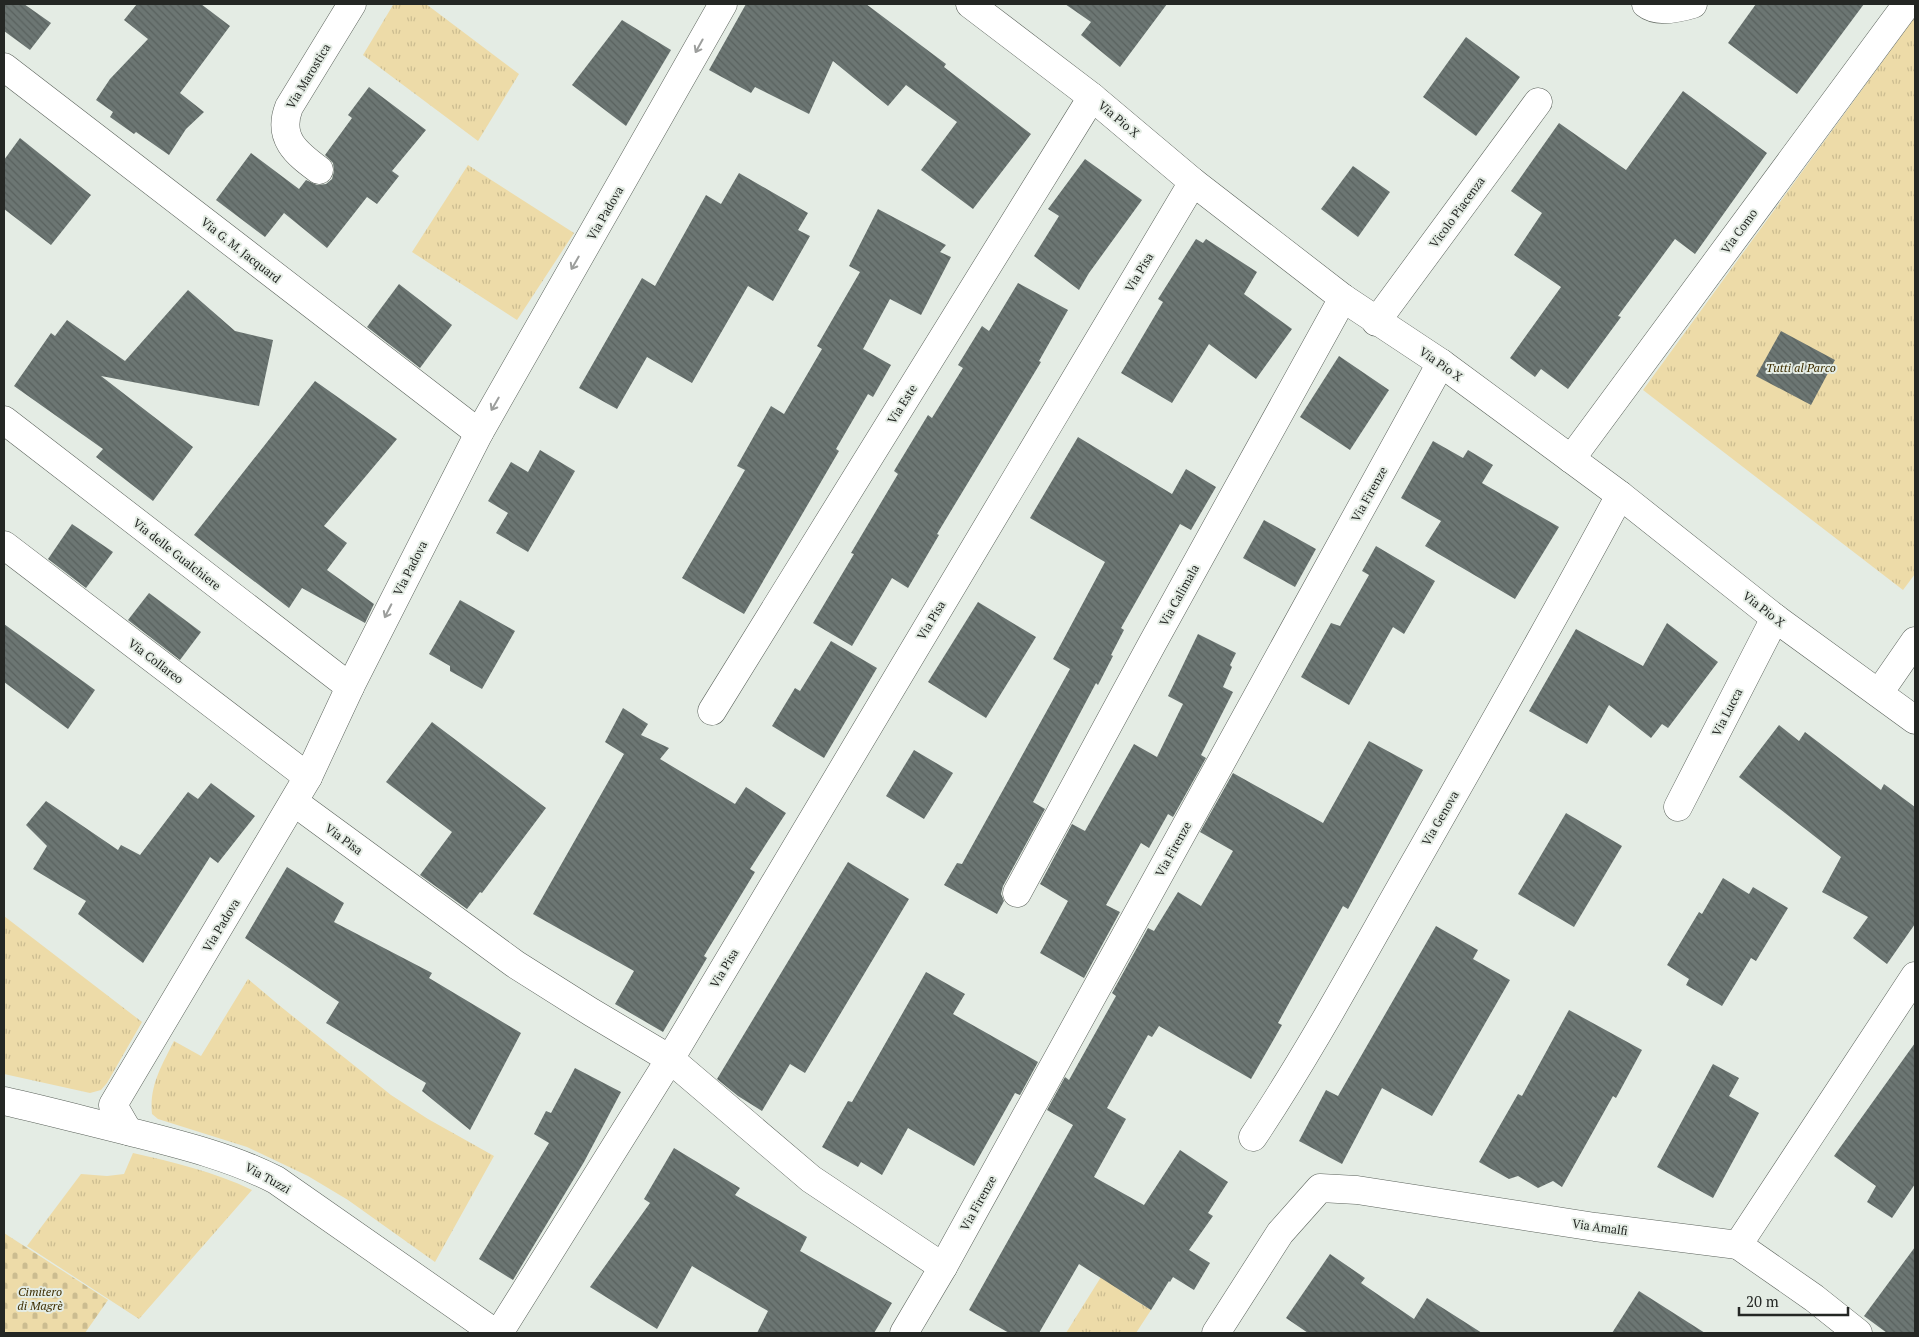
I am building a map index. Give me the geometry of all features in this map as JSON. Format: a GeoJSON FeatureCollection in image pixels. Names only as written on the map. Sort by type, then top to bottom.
{"type":"FeatureCollection","features":[{"type":"Feature","properties":{"kind":"street","name":"Via Marostica"},"geometry":{"type":"LineString","coordinates":[[319,170],[301,157],[291,145],[284,130],[285,117],[296,95],[352,4]]}},
{"type":"Feature","properties":{"kind":"street","name":"Via Padova"},"geometry":{"type":"LineString","coordinates":[[128,1131],[113,1105],[308,777],[350,687],[479,433],[723,4]]}},
{"type":"Feature","properties":{"kind":"street","name":"Via Pio X"},"geometry":{"type":"LineString","coordinates":[[970,4],[1092,97],[1193,182],[1343,298],[1376,322],[1441,363],[1620,495],[1775,618],[1915,720]]}},
{"type":"Feature","properties":{"kind":"street"},"geometry":{"type":"LineString","coordinates":[[1646,4],[1652,8],[1682,8],[1692,4]]}},
{"type":"Feature","properties":{"kind":"street","name":"Via Como"},"geometry":{"type":"LineString","coordinates":[[1571,459],[1907,4]]}},
{"type":"Feature","properties":{"kind":"street","name":"Via G. M. Jacquard"},"geometry":{"type":"LineString","coordinates":[[4,67],[479,433]]}},
{"type":"Feature","properties":{"kind":"street","name":"Via Este"},"geometry":{"type":"LineString","coordinates":[[712,711],[1092,97]]}},
{"type":"Feature","properties":{"kind":"street","name":"Vicolo Piacenza"},"geometry":{"type":"LineString","coordinates":[[1376,322],[1538,102]]}},
{"type":"Feature","properties":{"kind":"street","name":"Via Pisa"},"geometry":{"type":"LineString","coordinates":[[497,1333],[670,1058],[1193,182]]}},
{"type":"Feature","properties":{"kind":"street","name":"Via Calimala"},"geometry":{"type":"LineString","coordinates":[[1017,893],[1343,298]]}},
{"type":"Feature","properties":{"kind":"street","name":"Via Firenze"},"geometry":{"type":"LineString","coordinates":[[904,1333],[943,1267],[1441,363]]}},
{"type":"Feature","properties":{"kind":"street","name":"Via delle Gualchiere"},"geometry":{"type":"LineString","coordinates":[[4,420],[350,687]]}},
{"type":"Feature","properties":{"kind":"street","name":"Via Genova"},"geometry":{"type":"LineString","coordinates":[[1253,1137],[1286,1087],[1550,626],[1620,495]]}},
{"type":"Feature","properties":{"kind":"street","name":"Via Collareo"},"geometry":{"type":"LineString","coordinates":[[4,545],[308,777]]}},
{"type":"Feature","properties":{"kind":"street","name":"Via Lucca"},"geometry":{"type":"LineString","coordinates":[[1678,807],[1775,618]]}},
{"type":"Feature","properties":{"kind":"street"},"geometry":{"type":"LineString","coordinates":[[1879,693],[1915,641]]}},
{"type":"Feature","properties":{"kind":"street","name":"Via Pisa"},"geometry":{"type":"LineString","coordinates":[[294,802],[515,964],[591,1012],[670,1058],[811,1179],[943,1267]]}},
{"type":"Feature","properties":{"kind":"street"},"geometry":{"type":"LineString","coordinates":[[1858,1333],[1814,1298],[1738,1245],[1915,976]]}},
{"type":"Feature","properties":{"kind":"street","name":"Via Tuzzi"},"geometry":{"type":"LineString","coordinates":[[4,1102],[174,1142],[249,1166],[276,1180],[497,1333]]}},
{"type":"Feature","properties":{"kind":"street","name":"Via Amalfi"},"geometry":{"type":"LineString","coordinates":[[1216,1333],[1280,1233],[1320,1188],[1357,1190],[1596,1227],[1738,1245]]}},
{"type":"Feature","properties":{"kind":"green space"},"geometry":{"type":"Polygon","coordinates":[[[426,4],[519,74],[478,141],[363,55],[393,5],[426,4]]]}},
{"type":"Feature","properties":{"kind":"green space","name":"Tutti al Parco"},"geometry":{"type":"Polygon","coordinates":[[[1915,17],[1915,574],[1903,590],[1643,390],[1915,17]]]}},
{"type":"Feature","properties":{"kind":"green space"},"geometry":{"type":"Polygon","coordinates":[[[468,165],[574,233],[517,320],[412,252],[468,165]]]}},
{"type":"Feature","properties":{"kind":"green space"},"geometry":{"type":"Polygon","coordinates":[[[4,916],[142,1022],[107,1083],[101,1090],[90,1093],[4,1074],[4,916]]]}},
{"type":"Feature","properties":{"kind":"green space"},"geometry":{"type":"Polygon","coordinates":[[[248,979],[391,1095],[428,1119],[494,1156],[435,1262],[348,1200],[308,1176],[247,1147],[158,1119],[152,1114],[154,1085],[174,1041],[201,1056],[248,979]]]}},
{"type":"Feature","properties":{"kind":"green space"},"geometry":{"type":"Polygon","coordinates":[[[133,1153],[209,1173],[252,1190],[139,1319],[27,1246],[81,1174],[107,1176],[124,1174],[133,1153]]]}},
{"type":"Feature","properties":{"kind":"green space","name":"Cimitero di Magrè"},"geometry":{"type":"Polygon","coordinates":[[[4,1233],[108,1300],[85,1333],[4,1333],[4,1233]]]}},
{"type":"Feature","properties":{"kind":"green space"},"geometry":{"type":"Polygon","coordinates":[[[1121,1245],[1137,1267],[1122,1292],[1151,1310],[1136,1333],[1066,1333],[1121,1245]]]}},
{"type":"Feature","properties":{"kind":"building"},"geometry":{"type":"Polygon","coordinates":[[[4,4],[24,4],[51,23],[30,50],[4,31],[4,4]]]}},
{"type":"Feature","properties":{"kind":"building"},"geometry":{"type":"Polygon","coordinates":[[[137,4],[201,4],[230,26],[180,93],[204,112],[186,129],[169,155],[110,117],[113,112],[96,100],[110,79],[148,39],[124,20],[137,4]]]}},
{"type":"Feature","properties":{"kind":"building"},"geometry":{"type":"Polygon","coordinates":[[[746,4],[866,4],[946,64],[944,67],[1031,134],[973,209],[921,170],[957,122],[906,85],[888,106],[833,61],[809,114],[755,87],[751,93],[709,70],[746,4]]]}},
{"type":"Feature","properties":{"kind":"building"},"geometry":{"type":"Polygon","coordinates":[[[1065,4],[1167,4],[1120,67],[1081,35],[1091,22],[1065,4]]]}},
{"type":"Feature","properties":{"kind":"building"},"geometry":{"type":"Polygon","coordinates":[[[1756,4],[1864,4],[1797,94],[1728,43],[1756,4]]]}},
{"type":"Feature","properties":{"kind":"building"},"geometry":{"type":"Polygon","coordinates":[[[622,20],[671,50],[626,126],[572,85],[622,20]]]}},
{"type":"Feature","properties":{"kind":"building"},"geometry":{"type":"Polygon","coordinates":[[[1466,37],[1520,77],[1476,136],[1423,97],[1466,37]]]}},
{"type":"Feature","properties":{"kind":"building"},"geometry":{"type":"Polygon","coordinates":[[[369,87],[426,130],[392,171],[399,176],[377,204],[367,197],[327,248],[284,213],[265,237],[216,200],[251,153],[299,189],[306,180],[317,185],[326,184],[332,179],[334,171],[333,163],[325,155],[352,118],[348,115],[369,87]]]}},
{"type":"Feature","properties":{"kind":"building"},"geometry":{"type":"Polygon","coordinates":[[[1683,91],[1767,153],[1695,254],[1675,239],[1618,316],[1621,317],[1568,389],[1541,369],[1535,377],[1510,358],[1561,287],[1514,255],[1542,213],[1511,191],[1559,123],[1626,170],[1683,91]]]}},
{"type":"Feature","properties":{"kind":"building"},"geometry":{"type":"Polygon","coordinates":[[[20,138],[91,195],[51,245],[4,209],[4,160],[20,138]]]}},
{"type":"Feature","properties":{"kind":"building"},"geometry":{"type":"Polygon","coordinates":[[[1085,159],[1142,200],[1089,273],[1079,290],[1034,256],[1059,216],[1048,209],[1085,159]]]}},
{"type":"Feature","properties":{"kind":"building"},"geometry":{"type":"Polygon","coordinates":[[[1353,166],[1390,192],[1358,237],[1321,209],[1353,166]]]}},
{"type":"Feature","properties":{"kind":"building"},"geometry":{"type":"Polygon","coordinates":[[[739,173],[808,213],[798,230],[810,236],[773,301],[748,286],[692,383],[647,357],[617,409],[579,388],[642,278],[655,286],[706,195],[721,204],[739,173]]]}},
{"type":"Feature","properties":{"kind":"building"},"geometry":{"type":"Polygon","coordinates":[[[878,209],[946,245],[940,252],[951,257],[921,315],[890,299],[863,349],[891,365],[873,397],[868,394],[836,449],[839,451],[744,614],[682,578],[745,470],[737,466],[771,406],[784,414],[822,349],[817,346],[860,272],[849,266],[878,209]]]}},
{"type":"Feature","properties":{"kind":"building"},"geometry":{"type":"Polygon","coordinates":[[[1196,239],[1203,243],[1206,239],[1257,272],[1244,294],[1292,329],[1256,379],[1209,344],[1172,403],[1121,373],[1163,302],[1158,299],[1196,239]]]}},
{"type":"Feature","properties":{"kind":"building"},"geometry":{"type":"Polygon","coordinates":[[[1018,283],[1068,310],[1039,361],[1041,362],[937,534],[939,535],[908,588],[892,578],[852,646],[813,623],[854,554],[851,553],[898,474],[894,471],[928,415],[932,418],[963,368],[958,365],[982,326],[989,331],[1018,283]]]}},
{"type":"Feature","properties":{"kind":"building"},"geometry":{"type":"Polygon","coordinates":[[[399,284],[452,325],[420,368],[367,327],[399,284]]]}},
{"type":"Feature","properties":{"kind":"building"},"geometry":{"type":"Polygon","coordinates":[[[188,290],[235,331],[273,340],[259,406],[101,376],[193,447],[153,501],[96,457],[103,449],[14,386],[51,333],[55,336],[67,320],[125,361],[188,290]]]}},
{"type":"Feature","properties":{"kind":"building"},"geometry":{"type":"Polygon","coordinates":[[[1781,331],[1835,360],[1811,405],[1756,376],[1781,331]]]}},
{"type":"Feature","properties":{"kind":"building"},"geometry":{"type":"Polygon","coordinates":[[[1339,356],[1389,390],[1350,450],[1300,417],[1339,356]]]}},
{"type":"Feature","properties":{"kind":"building"},"geometry":{"type":"Polygon","coordinates":[[[315,381],[397,439],[324,526],[347,543],[327,570],[374,604],[365,623],[302,588],[289,608],[194,535],[315,381]]]}},
{"type":"Feature","properties":{"kind":"building"},"geometry":{"type":"Polygon","coordinates":[[[1078,437],[1172,494],[1186,469],[1216,487],[1191,530],[1180,524],[1121,628],[1124,630],[1111,655],[1113,656],[1098,685],[1096,683],[1033,802],[1045,809],[1003,886],[1001,894],[1004,901],[997,914],[944,885],[957,863],[962,864],[1070,669],[1053,659],[1105,562],[1030,518],[1078,437]]]}},
{"type":"Feature","properties":{"kind":"building"},"geometry":{"type":"Polygon","coordinates":[[[1433,441],[1463,458],[1468,450],[1493,465],[1482,483],[1559,527],[1515,599],[1425,546],[1441,521],[1401,498],[1433,441]]]}},
{"type":"Feature","properties":{"kind":"building"},"geometry":{"type":"Polygon","coordinates":[[[540,450],[575,471],[528,552],[496,533],[508,513],[488,501],[511,462],[528,472],[540,450]]]}},
{"type":"Feature","properties":{"kind":"building"},"geometry":{"type":"Polygon","coordinates":[[[1264,520],[1316,549],[1295,587],[1243,558],[1264,520]]]}},
{"type":"Feature","properties":{"kind":"building"},"geometry":{"type":"Polygon","coordinates":[[[72,524],[113,552],[86,588],[48,559],[72,524]]]}},
{"type":"Feature","properties":{"kind":"building"},"geometry":{"type":"Polygon","coordinates":[[[1376,546],[1435,581],[1404,634],[1393,627],[1349,705],[1301,677],[1331,623],[1340,626],[1369,575],[1362,571],[1376,546]]]}},
{"type":"Feature","properties":{"kind":"building"},"geometry":{"type":"Polygon","coordinates":[[[149,593],[201,632],[180,660],[128,620],[149,593]]]}},
{"type":"Feature","properties":{"kind":"building"},"geometry":{"type":"Polygon","coordinates":[[[460,600],[515,631],[482,689],[450,671],[450,666],[429,654],[460,600]]]}},
{"type":"Feature","properties":{"kind":"building"},"geometry":{"type":"Polygon","coordinates":[[[978,602],[1036,637],[986,718],[928,682],[978,602]]]}},
{"type":"Feature","properties":{"kind":"building"},"geometry":{"type":"Polygon","coordinates":[[[1667,623],[1718,662],[1668,728],[1662,724],[1651,738],[1609,705],[1587,744],[1529,711],[1576,629],[1643,666],[1667,623]]]}},
{"type":"Feature","properties":{"kind":"building"},"geometry":{"type":"Polygon","coordinates":[[[4,624],[95,690],[68,729],[4,682],[4,624]]]}},
{"type":"Feature","properties":{"kind":"building"},"geometry":{"type":"Polygon","coordinates":[[[1198,634],[1236,653],[1223,687],[1233,692],[1201,755],[1206,758],[1173,817],[1168,814],[1149,848],[1141,843],[1106,905],[1120,912],[1084,978],[1040,953],[1068,901],[1040,884],[1072,824],[1085,831],[1134,744],[1157,757],[1183,704],[1168,696],[1198,634]]]}},
{"type":"Feature","properties":{"kind":"building"},"geometry":{"type":"Polygon","coordinates":[[[831,641],[877,668],[824,758],[772,726],[795,688],[800,691],[831,641]]]}},
{"type":"Feature","properties":{"kind":"building"},"geometry":{"type":"Polygon","coordinates":[[[623,708],[648,724],[641,735],[669,748],[660,759],[735,804],[746,787],[786,813],[750,869],[755,872],[704,956],[707,958],[663,1032],[615,1004],[634,971],[533,914],[624,754],[605,742],[623,708]]]}},
{"type":"Feature","properties":{"kind":"building"},"geometry":{"type":"Polygon","coordinates":[[[432,722],[546,808],[482,893],[480,892],[467,909],[420,875],[452,832],[386,782],[432,722]]]}},
{"type":"Feature","properties":{"kind":"building"},"geometry":{"type":"Polygon","coordinates":[[[1779,725],[1799,741],[1805,732],[1881,790],[1884,784],[1915,807],[1915,924],[1887,964],[1853,938],[1868,917],[1822,892],[1841,857],[1739,777],[1779,725]]]}},
{"type":"Feature","properties":{"kind":"building"},"geometry":{"type":"Polygon","coordinates":[[[1369,741],[1423,770],[1348,909],[1343,906],[1278,1023],[1282,1025],[1251,1079],[1159,1026],[1152,1037],[1148,1035],[1107,1108],[1126,1119],[1094,1177],[1144,1205],[1180,1150],[1228,1182],[1208,1213],[1213,1216],[1189,1250],[1210,1263],[1194,1290],[1173,1277],[1151,1310],[1079,1264],[1039,1333],[1009,1333],[969,1310],[1073,1125],[1047,1110],[1065,1077],[1069,1080],[1116,996],[1112,993],[1148,928],[1154,931],[1178,892],[1201,906],[1233,851],[1200,832],[1233,773],[1323,823],[1369,741]]]}},
{"type":"Feature","properties":{"kind":"building"},"geometry":{"type":"Polygon","coordinates":[[[914,750],[953,773],[924,819],[886,796],[914,750]]]}},
{"type":"Feature","properties":{"kind":"building"},"geometry":{"type":"Polygon","coordinates":[[[211,783],[255,816],[218,863],[210,857],[143,963],[78,914],[86,901],[33,869],[47,846],[26,825],[46,801],[118,850],[121,845],[140,855],[188,792],[198,799],[211,783]]]}},
{"type":"Feature","properties":{"kind":"building"},"geometry":{"type":"Polygon","coordinates":[[[1566,813],[1622,846],[1574,927],[1518,894],[1566,813]]]}},
{"type":"Feature","properties":{"kind":"building"},"geometry":{"type":"Polygon","coordinates":[[[848,862],[909,899],[805,1073],[790,1064],[762,1111],[738,1096],[717,1079],[848,862]]]}},
{"type":"Feature","properties":{"kind":"building"},"geometry":{"type":"Polygon","coordinates":[[[287,867],[344,903],[334,922],[432,973],[429,978],[521,1033],[470,1130],[422,1091],[426,1083],[326,1023],[339,1002],[245,938],[287,867]]]}},
{"type":"Feature","properties":{"kind":"building"},"geometry":{"type":"Polygon","coordinates":[[[1723,878],[1749,894],[1753,887],[1788,908],[1756,961],[1751,958],[1722,1006],[1686,985],[1689,979],[1667,965],[1699,912],[1702,914],[1723,878]]]}},
{"type":"Feature","properties":{"kind":"building"},"geometry":{"type":"Polygon","coordinates":[[[1436,926],[1478,950],[1473,959],[1510,980],[1432,1116],[1382,1088],[1342,1164],[1299,1141],[1326,1090],[1338,1096],[1436,926]]]}},
{"type":"Feature","properties":{"kind":"building"},"geometry":{"type":"Polygon","coordinates":[[[926,972],[965,994],[953,1014],[1038,1062],[1020,1095],[1015,1093],[974,1166],[908,1128],[882,1175],[861,1162],[858,1167],[822,1147],[848,1101],[852,1102],[926,972]]]}},
{"type":"Feature","properties":{"kind":"building"},"geometry":{"type":"Polygon","coordinates":[[[1569,1010],[1642,1050],[1616,1098],[1613,1096],[1562,1187],[1553,1181],[1538,1188],[1518,1176],[1509,1179],[1479,1162],[1518,1094],[1522,1096],[1569,1010]]]}},
{"type":"Feature","properties":{"kind":"building"},"geometry":{"type":"Polygon","coordinates":[[[1915,1043],[1915,1184],[1892,1218],[1867,1202],[1876,1186],[1834,1156],[1915,1043]]]}},
{"type":"Feature","properties":{"kind":"building"},"geometry":{"type":"Polygon","coordinates":[[[1713,1064],[1739,1078],[1729,1096],[1759,1113],[1713,1198],[1657,1167],[1713,1064]]]}},
{"type":"Feature","properties":{"kind":"building"},"geometry":{"type":"Polygon","coordinates":[[[575,1068],[621,1092],[584,1162],[513,1280],[479,1259],[549,1143],[534,1134],[546,1111],[551,1113],[575,1068]]]}},
{"type":"Feature","properties":{"kind":"building"},"geometry":{"type":"Polygon","coordinates":[[[674,1148],[740,1188],[735,1195],[807,1237],[800,1251],[892,1303],[874,1333],[757,1333],[768,1311],[692,1266],[657,1329],[590,1287],[650,1203],[644,1199],[674,1148]]]}},
{"type":"Feature","properties":{"kind":"building"},"geometry":{"type":"Polygon","coordinates":[[[1915,1247],[1915,1333],[1887,1333],[1864,1316],[1915,1247]]]}},
{"type":"Feature","properties":{"kind":"building"},"geometry":{"type":"Polygon","coordinates":[[[1330,1254],[1365,1278],[1361,1283],[1414,1319],[1427,1298],[1482,1333],[1308,1333],[1286,1318],[1330,1254]]]}},
{"type":"Feature","properties":{"kind":"building"},"geometry":{"type":"Polygon","coordinates":[[[1639,1291],[1705,1333],[1612,1333],[1639,1291]]]}}]}
